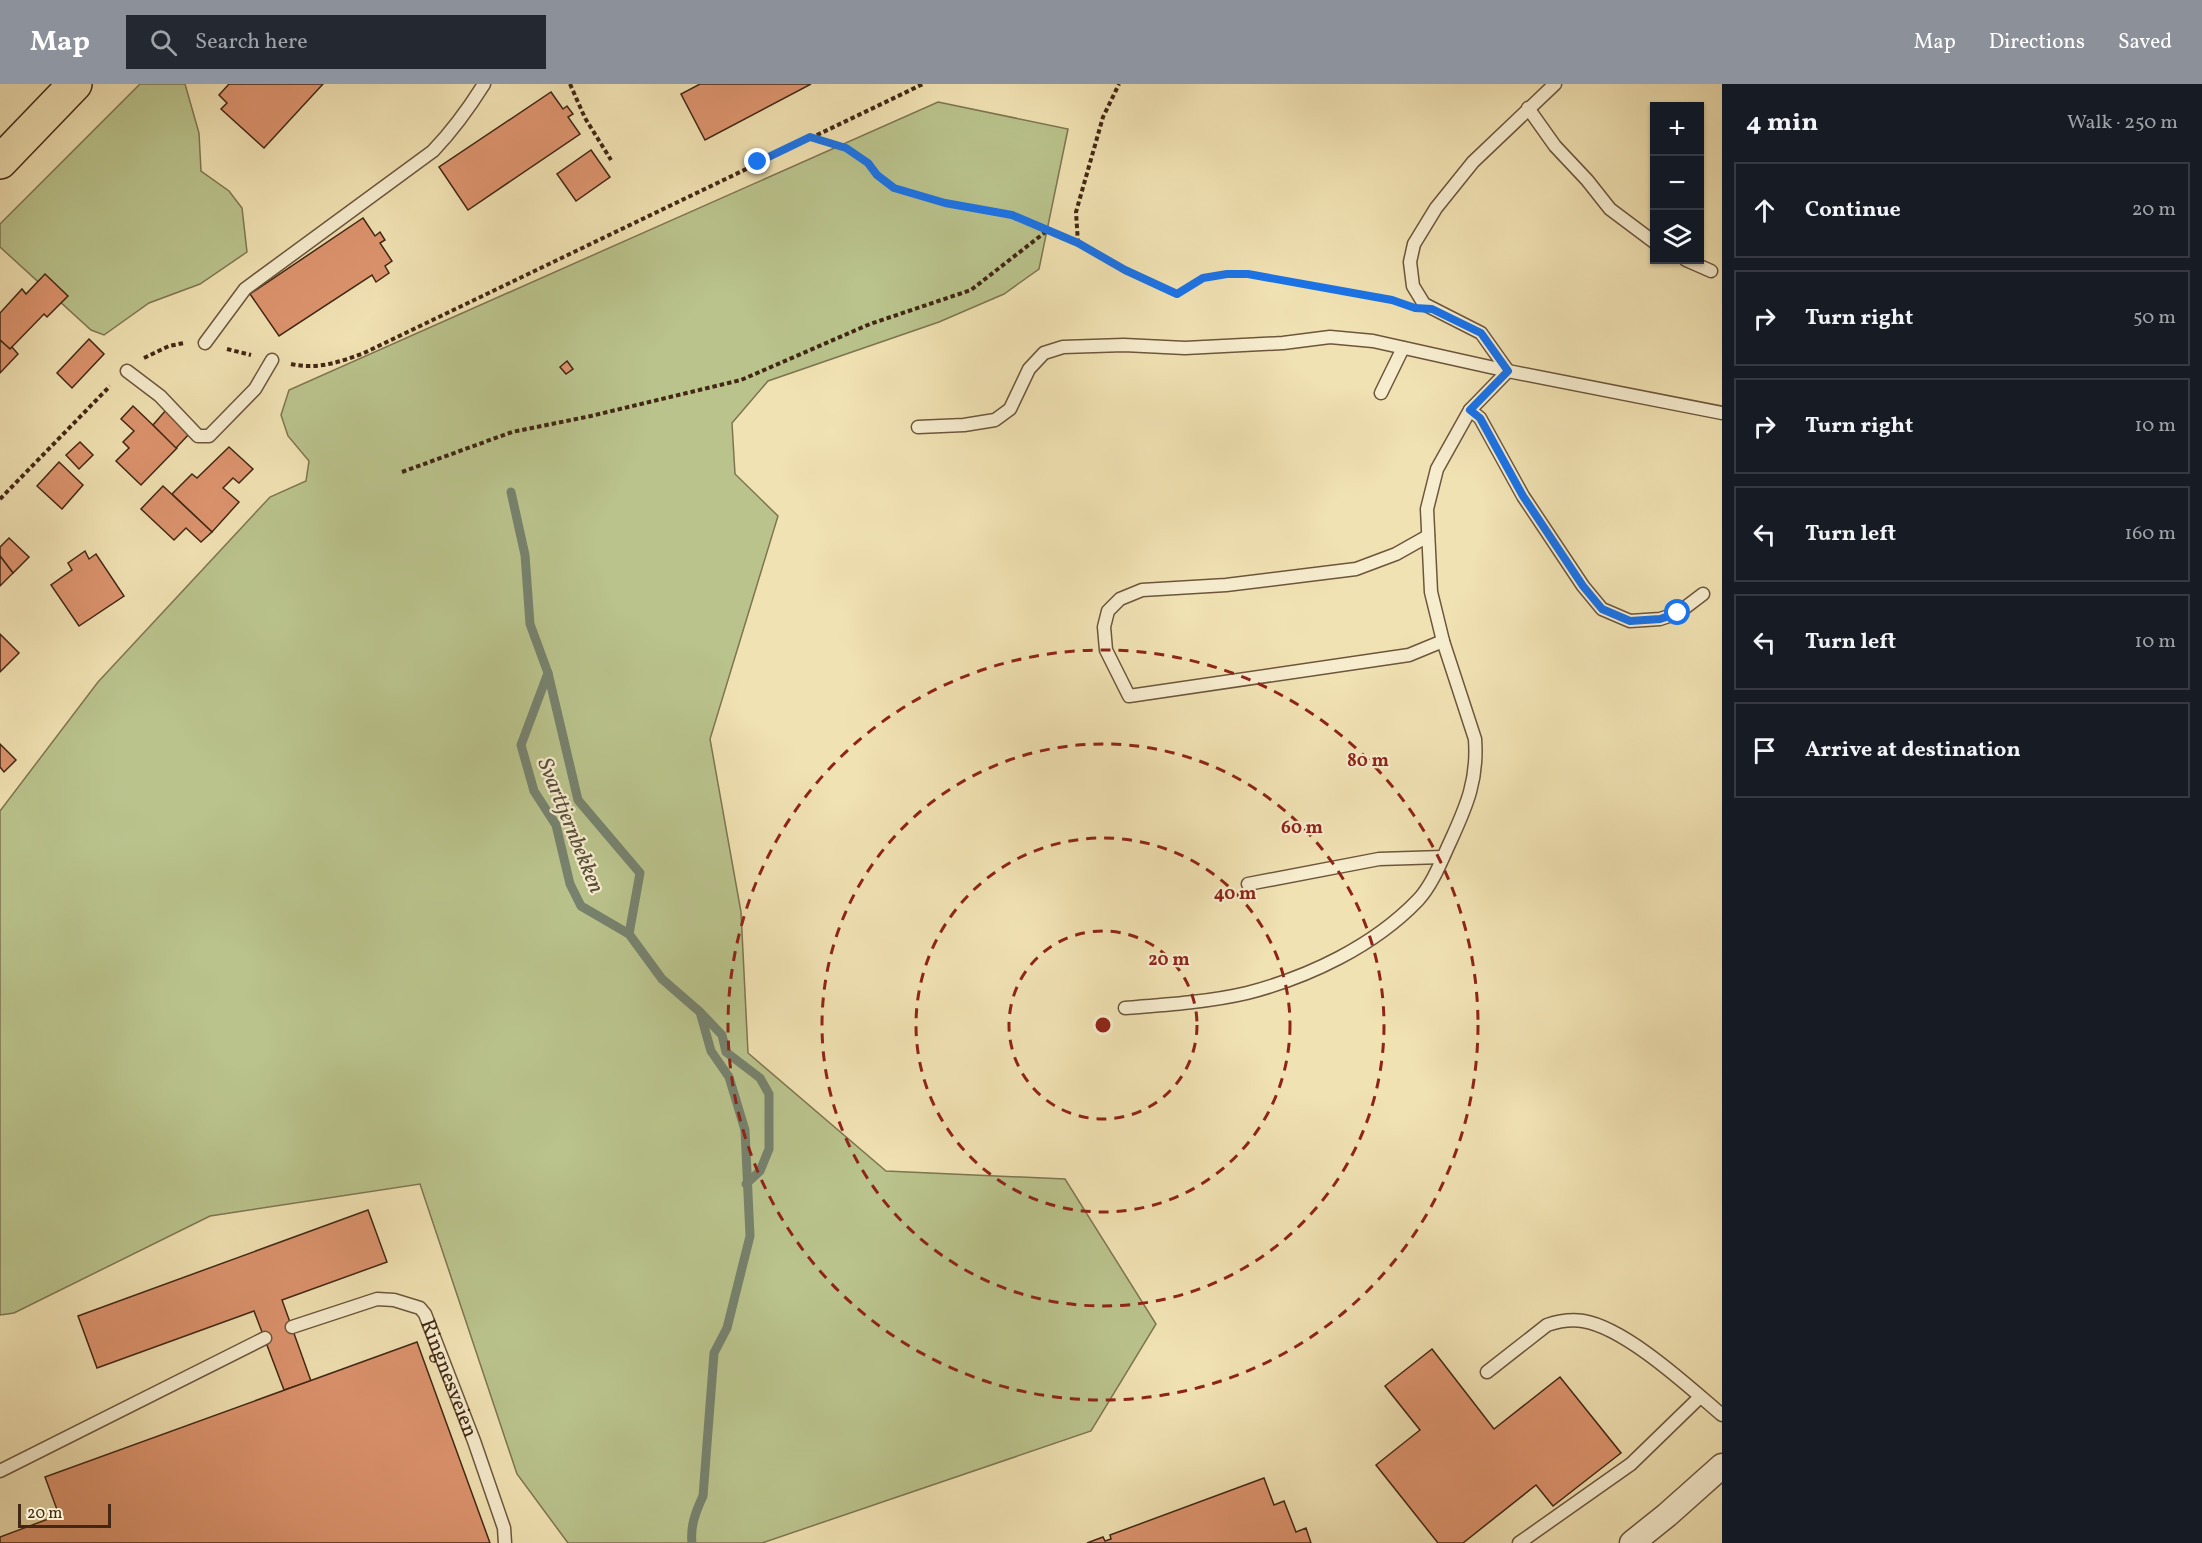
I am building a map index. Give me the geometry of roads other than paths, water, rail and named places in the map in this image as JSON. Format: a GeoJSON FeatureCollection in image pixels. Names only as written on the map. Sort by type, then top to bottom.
{"type":"FeatureCollection","features":[{"type":"Feature","properties":{"kind":"highway"},"geometry":{"type":"LineString","coordinates":[[0,162],[75,84]]}},
{"type":"Feature","properties":{"kind":"street"},"geometry":{"type":"LineString","coordinates":[[1632,1543],[1722,1466]]}},
{"type":"Feature","properties":{"kind":"lane"},"geometry":{"type":"LineString","coordinates":[[205,343],[245,289],[433,151],[462,118],[484,84]]}},
{"type":"Feature","properties":{"kind":"lane"},"geometry":{"type":"LineString","coordinates":[[1508,371],[1481,333],[1424,304],[1413,286],[1410,262],[1414,244],[1436,208],[1473,162],[1555,84]]}},
{"type":"Feature","properties":{"kind":"lane"},"geometry":{"type":"LineString","coordinates":[[1528,108],[1555,146],[1610,209],[1650,239]]}},
{"type":"Feature","properties":{"kind":"lane"},"geometry":{"type":"LineString","coordinates":[[1695,264],[1711,271]]}},
{"type":"Feature","properties":{"kind":"lane"},"geometry":{"type":"LineString","coordinates":[[918,427],[964,425],[995,420],[1010,409],[1029,369],[1044,352],[1064,347],[1124,345],[1185,348],[1283,343],[1330,337],[1373,341],[1508,371],[1585,384],[1722,413]]}},
{"type":"Feature","properties":{"kind":"lane"},"geometry":{"type":"LineString","coordinates":[[1381,393],[1403,348]]}},
{"type":"Feature","properties":{"kind":"lane"},"geometry":{"type":"LineString","coordinates":[[127,371],[160,396],[198,435],[208,435],[218,429],[255,388],[272,360]]}},
{"type":"Feature","properties":{"kind":"lane"},"geometry":{"type":"LineString","coordinates":[[1125,1008],[1165,1005],[1246,993],[1288,981],[1338,958],[1383,932],[1420,898],[1443,857],[1470,799],[1476,755],[1475,739],[1443,641],[1431,592],[1427,509],[1437,469],[1470,410],[1508,371]]}},
{"type":"Feature","properties":{"kind":"lane"},"geometry":{"type":"LineString","coordinates":[[1470,410],[1480,418],[1523,496],[1583,586],[1602,609],[1630,621],[1660,619],[1678,613],[1702,594]]}},
{"type":"Feature","properties":{"kind":"lane"},"geometry":{"type":"LineString","coordinates":[[1428,536],[1396,555],[1356,569],[1226,585],[1142,591],[1120,599],[1108,611],[1104,627],[1106,650],[1129,696],[1409,655],[1443,641]]}},
{"type":"Feature","properties":{"kind":"lane"},"geometry":{"type":"LineString","coordinates":[[1248,884],[1379,859],[1443,857]]}},
{"type":"Feature","properties":{"kind":"lane","name":"Ringnesveien"},"geometry":{"type":"LineString","coordinates":[[291,1327],[377,1299],[394,1300],[420,1308],[425,1314],[474,1441],[504,1528],[505,1543]]}},
{"type":"Feature","properties":{"kind":"lane"},"geometry":{"type":"LineString","coordinates":[[1487,1372],[1546,1325],[1558,1321],[1586,1322],[1629,1342],[1658,1362],[1722,1416]]}},
{"type":"Feature","properties":{"kind":"lane"},"geometry":{"type":"LineString","coordinates":[[0,1471],[265,1338]]}},
{"type":"Feature","properties":{"kind":"lane"},"geometry":{"type":"LineString","coordinates":[[1519,1543],[1631,1464],[1700,1397]]}},
{"type":"Feature","properties":{"kind":"waterway","name":"Svarttjernbekken"},"geometry":{"type":"LineString","coordinates":[[511,492],[525,555],[530,624],[548,673],[521,745],[534,791],[556,825],[570,884],[581,906],[629,934],[662,979],[700,1012],[711,1051],[729,1077],[745,1130],[750,1236],[727,1328],[714,1353],[703,1496],[694,1519],[692,1543]]}},
{"type":"Feature","properties":{"kind":"waterway","name":"Svarttjernbekken"},"geometry":{"type":"LineString","coordinates":[[548,673],[578,800],[640,873],[629,934]]}},
{"type":"Feature","properties":{"kind":"waterway","name":"Svarttjernbekken"},"geometry":{"type":"LineString","coordinates":[[702,1014],[722,1035],[726,1052],[760,1078],[769,1094],[769,1149],[760,1171],[746,1184]]}}]}
